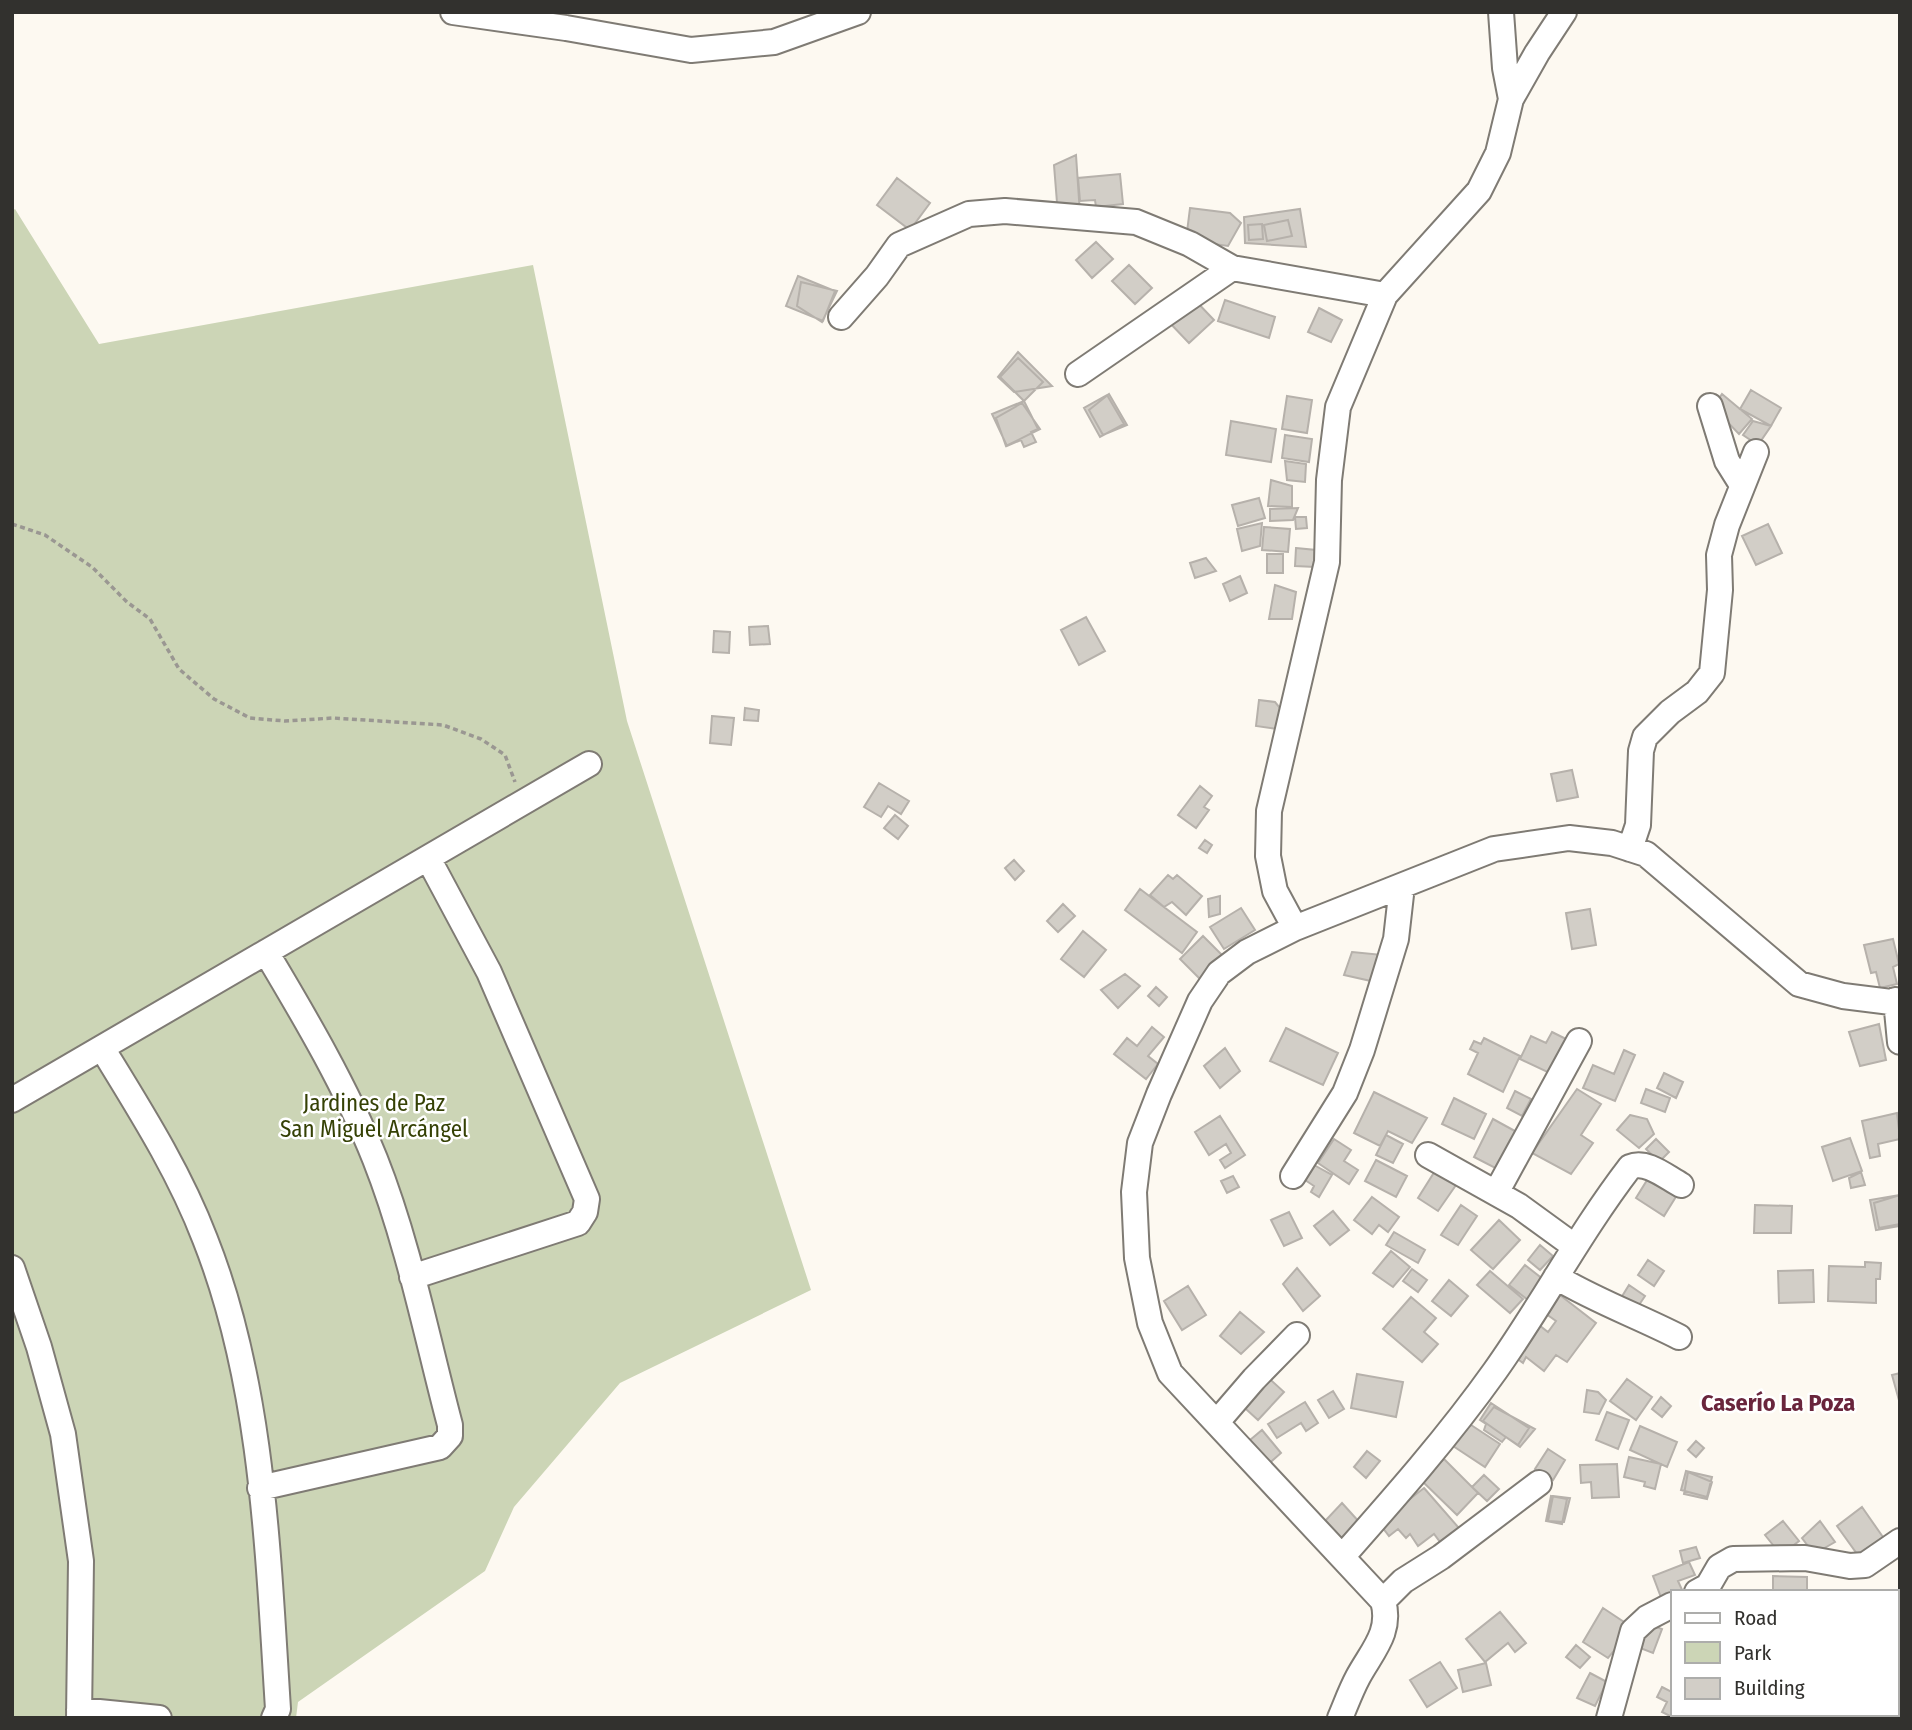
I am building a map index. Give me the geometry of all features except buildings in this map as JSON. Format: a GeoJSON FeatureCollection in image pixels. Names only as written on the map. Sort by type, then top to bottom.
{"type":"FeatureCollection","features":[{"type":"Feature","properties":{"kind":"street"},"geometry":{"type":"LineString","coordinates":[[453,12],[691,50],[774,42],[858,12]]}},
{"type":"Feature","properties":{"kind":"street"},"geometry":{"type":"LineString","coordinates":[[1500,12],[1504,68],[1511,99]]}},
{"type":"Feature","properties":{"kind":"street"},"geometry":{"type":"LineString","coordinates":[[1295,928],[1275,891],[1268,856],[1269,811],[1327,562],[1329,480],[1338,407],[1385,295],[1479,191],[1498,153],[1511,99],[1537,52],[1564,12]]}},
{"type":"Feature","properties":{"kind":"street"},"geometry":{"type":"LineString","coordinates":[[841,317],[899,246],[969,214],[1005,211],[1136,222],[1190,244],[1232,268],[1385,295]]}},
{"type":"Feature","properties":{"kind":"street"},"geometry":{"type":"LineString","coordinates":[[1078,374],[1232,268]]}},
{"type":"Feature","properties":{"kind":"street"},"geometry":{"type":"LineString","coordinates":[[1710,406],[1727,461],[1742,485]]}},
{"type":"Feature","properties":{"kind":"street"},"geometry":{"type":"LineString","coordinates":[[1630,849],[1638,825],[1641,751],[1645,737],[1670,712],[1697,692],[1712,673],[1720,590],[1719,555],[1727,525],[1756,452]]}},
{"type":"Feature","properties":{"kind":"street"},"geometry":{"type":"LineString","coordinates":[[12,1100],[589,764]]}},
{"type":"Feature","properties":{"kind":"street"},"geometry":{"type":"LineString","coordinates":[[1340,1718],[1357,1679],[1381,1638],[1387,1615],[1383,1601],[1170,1373],[1150,1323],[1137,1258],[1134,1192],[1140,1143],[1200,1001],[1219,973],[1247,952],[1295,928],[1494,849],[1569,838],[1612,843],[1646,854],[1799,984],[1843,996],[1898,1000],[1900,1042]]}},
{"type":"Feature","properties":{"kind":"street"},"geometry":{"type":"LineString","coordinates":[[412,1277],[578,1223],[585,1212],[587,1199],[489,972],[428,858]]}},
{"type":"Feature","properties":{"kind":"street"},"geometry":{"type":"LineString","coordinates":[[1293,1176],[1345,1093],[1362,1050],[1396,939],[1402,886]]}},
{"type":"Feature","properties":{"kind":"street"},"geometry":{"type":"LineString","coordinates":[[260,1488],[440,1447],[450,1436],[450,1425],[412,1277],[375,1159],[315,1033],[266,952]]}},
{"type":"Feature","properties":{"kind":"street"},"geometry":{"type":"LineString","coordinates":[[1496,1193],[1579,1041]]}},
{"type":"Feature","properties":{"kind":"street"},"geometry":{"type":"LineString","coordinates":[[102,1048],[170,1160],[206,1240],[232,1322],[253,1420],[267,1548],[278,1709],[274,1718]]}},
{"type":"Feature","properties":{"kind":"street"},"geometry":{"type":"LineString","coordinates":[[1428,1155],[1519,1206],[1574,1246]]}},
{"type":"Feature","properties":{"kind":"street"},"geometry":{"type":"LineString","coordinates":[[1342,1556],[1429,1459],[1495,1371],[1574,1246],[1630,1167],[1638,1164],[1646,1166],[1681,1185]]}},
{"type":"Feature","properties":{"kind":"street"},"geometry":{"type":"LineString","coordinates":[[12,1268],[40,1347],[63,1434],[81,1561],[79,1714],[159,1718]]}},
{"type":"Feature","properties":{"kind":"street"},"geometry":{"type":"LineString","coordinates":[[1556,1277],[1606,1305],[1644,1318],[1679,1337]]}},
{"type":"Feature","properties":{"kind":"street"},"geometry":{"type":"LineString","coordinates":[[1217,1422],[1297,1335]]}},
{"type":"Feature","properties":{"kind":"street"},"geometry":{"type":"LineString","coordinates":[[1383,1601],[1403,1581],[1441,1557],[1539,1483]]}},
{"type":"Feature","properties":{"kind":"street"},"geometry":{"type":"LineString","coordinates":[[1701,1590],[1708,1586],[1719,1567],[1733,1559],[1805,1558],[1834,1564],[1865,1565],[1900,1541]]}},
{"type":"Feature","properties":{"kind":"street"},"geometry":{"type":"LineString","coordinates":[[1609,1718],[1633,1631],[1647,1618],[1671,1606]]}},
{"type":"Feature","properties":{"kind":"path"},"geometry":{"type":"LineString","coordinates":[[12,524],[46,535],[92,566],[127,602],[150,619],[179,669],[214,699],[250,718],[285,721],[333,718],[443,725],[481,739],[505,755],[519,805]]}},
{"type":"Feature","properties":{"kind":"green space","name":"Jardines de Paz San Miguel Arcángel"},"geometry":{"type":"Polygon","coordinates":[[[15,209],[99,344],[533,265],[627,721],[811,1290],[620,1383],[514,1507],[485,1571],[298,1702],[296,1718],[12,1718],[12,211],[15,209]]]}},
{"type":"Feature","properties":{"kind":"district","name":"Caserío La Poza"},"geometry":{"type":"Point","coordinates":[1778,1403]}}]}
